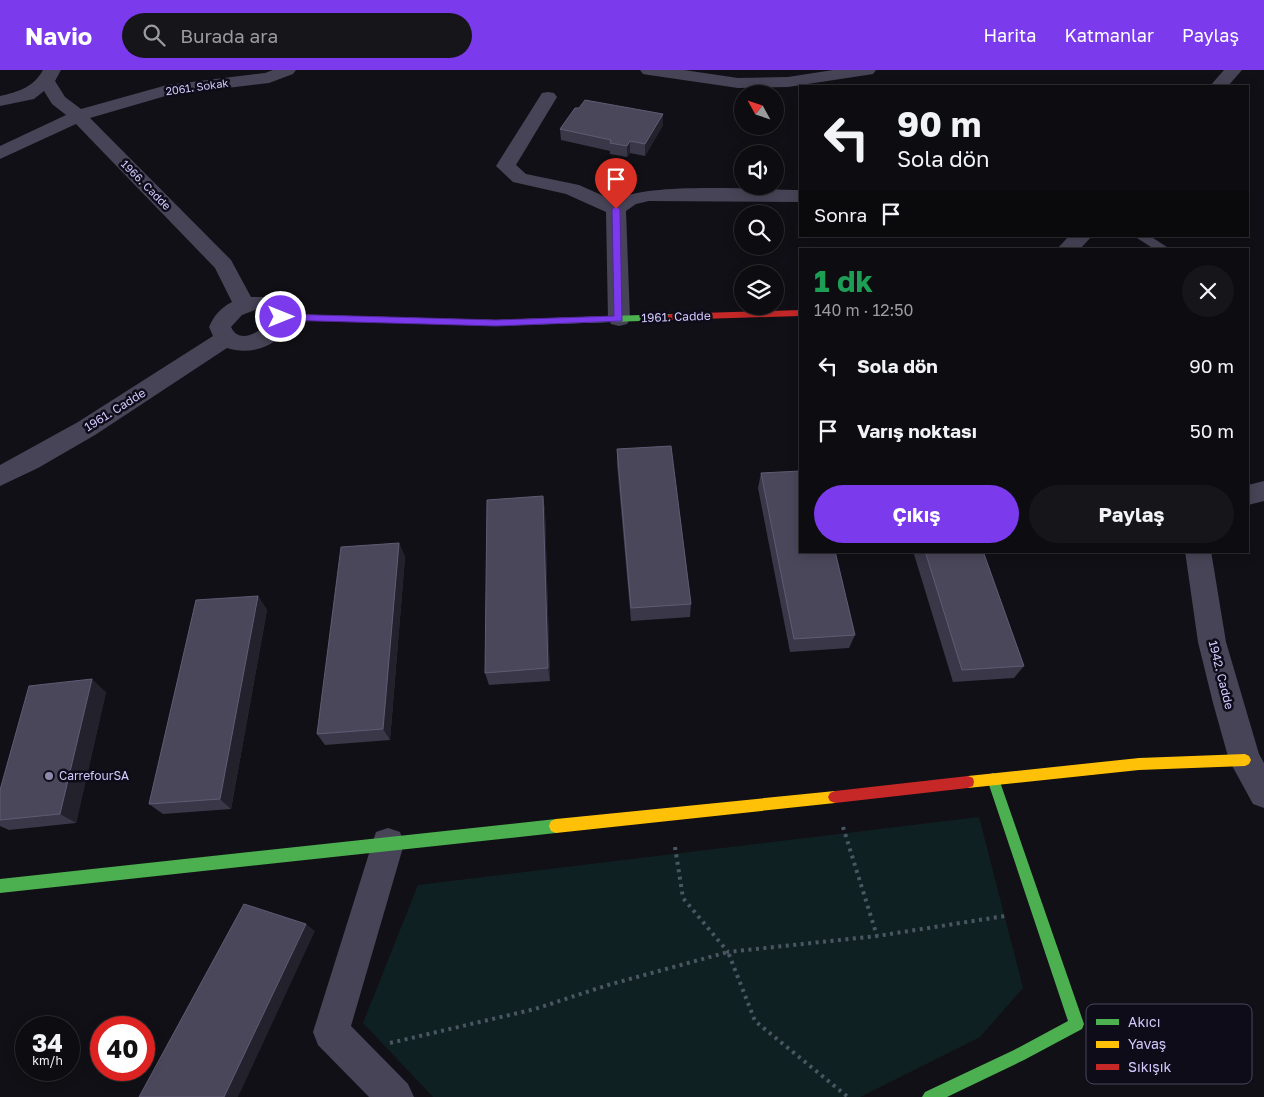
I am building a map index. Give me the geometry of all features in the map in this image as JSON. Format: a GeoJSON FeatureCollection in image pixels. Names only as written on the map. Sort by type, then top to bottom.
{"type":"FeatureCollection","features":[{"type":"Feature","properties":{"kind":"street","name":"2061. Sokak"},"geometry":{"type":"LineString","coordinates":[[0,153],[78,116],[167,90],[269,78],[287,70]]}},
{"type":"Feature","properties":{"kind":"street"},"geometry":{"type":"LineString","coordinates":[[649,70],[738,83],[788,82],[867,70]]}},
{"type":"Feature","properties":{"kind":"street"},"geometry":{"type":"LineString","coordinates":[[1220,85],[1233,70]]}},
{"type":"Feature","properties":{"kind":"street","name":"1966. Cadde"},"geometry":{"type":"LineString","coordinates":[[49,76],[58,100],[78,116],[224,265],[244,305]]}},
{"type":"Feature","properties":{"kind":"street"},"geometry":{"type":"LineString","coordinates":[[0,101],[28,95],[49,76]]}},
{"type":"Feature","properties":{"kind":"street"},"geometry":{"type":"LineString","coordinates":[[548,97],[506,166],[520,178],[572,189],[616,209]]}},
{"type":"Feature","properties":{"kind":"street"},"geometry":{"type":"LineString","coordinates":[[616,209],[629,200],[649,195],[799,196]]}},
{"type":"Feature","properties":{"kind":"street"},"geometry":{"type":"LineString","coordinates":[[616,209],[619,319]]}},
{"type":"Feature","properties":{"kind":"street"},"geometry":{"type":"LineString","coordinates":[[1068,248],[1081,237]]}},
{"type":"Feature","properties":{"kind":"street"},"geometry":{"type":"LineString","coordinates":[[264,304],[279,311],[281,317],[277,330],[261,340],[242,344],[226,338],[220,327],[222,320],[235,309],[244,305],[264,304]]}},
{"type":"Feature","properties":{"kind":"street","name":"1961. Cadde"},"geometry":{"type":"LineString","coordinates":[[281,317],[496,323],[799,313]]}},
{"type":"Feature","properties":{"kind":"street","name":"1961. Cadde"},"geometry":{"type":"LineString","coordinates":[[0,476],[41,456],[104,418],[226,338]]}},
{"type":"Feature","properties":{"kind":"street"},"geometry":{"type":"LineString","coordinates":[[1249,495],[1264,491]]}},
{"type":"Feature","properties":{"kind":"street","name":"1942. Cadde"},"geometry":{"type":"LineString","coordinates":[[1198,553],[1212,642],[1245,760],[1264,793]]}},
{"type":"Feature","properties":{"kind":"street"},"geometry":{"type":"LineString","coordinates":[[0,886],[1139,764],[1245,760]]}},
{"type":"Feature","properties":{"kind":"street"},"geometry":{"type":"LineString","coordinates":[[930,1097],[1019,1055],[1077,1024],[993,779]]}},
{"type":"Feature","properties":{"kind":"street"},"geometry":{"type":"LineString","coordinates":[[388,844],[331,1032],[395,1097]]}},
{"type":"Feature","properties":{"kind":"lane"},"geometry":{"type":"LineString","coordinates":[[1142,237],[1162,248]]}},
{"type":"Feature","properties":{"kind":"path"},"geometry":{"type":"LineString","coordinates":[[833,797],[877,936]]}},
{"type":"Feature","properties":{"kind":"path"},"geometry":{"type":"LineString","coordinates":[[671,814],[683,898],[728,952],[755,1021],[848,1097]]}},
{"type":"Feature","properties":{"kind":"path"},"geometry":{"type":"LineString","coordinates":[[351,1052],[535,1009],[608,985],[728,952],[877,936],[1039,910]]}},
{"type":"Feature","properties":{"kind":"shaded area"},"geometry":{"type":"Polygon","coordinates":[[[979,817],[1023,988],[980,1037],[860,1097],[433,1097],[363,1023],[418,885],[979,817]]]}},
{"type":"Feature","properties":{"kind":"building"},"geometry":{"type":"Polygon","coordinates":[[[585,100],[663,114],[645,144],[630,141],[627,146],[610,143],[611,140],[560,129],[575,108],[579,108],[585,100]]]}},
{"type":"Feature","properties":{"kind":"building"},"geometry":{"type":"Polygon","coordinates":[[[671,446],[691,604],[631,608],[617,449],[671,446]]]}},
{"type":"Feature","properties":{"kind":"building"},"geometry":{"type":"Polygon","coordinates":[[[799,471],[799,553],[835,553],[855,635],[794,639],[761,473],[799,471]]]}},
{"type":"Feature","properties":{"kind":"building"},"geometry":{"type":"Polygon","coordinates":[[[543,496],[548,668],[485,673],[487,500],[543,496]]]}},
{"type":"Feature","properties":{"kind":"building"},"geometry":{"type":"Polygon","coordinates":[[[399,543],[383,729],[317,734],[341,547],[399,543]]]}},
{"type":"Feature","properties":{"kind":"building"},"geometry":{"type":"Polygon","coordinates":[[[926,553],[984,553],[1024,666],[962,670],[926,553]]]}},
{"type":"Feature","properties":{"kind":"building"},"geometry":{"type":"Polygon","coordinates":[[[258,596],[220,799],[149,804],[196,600],[258,596]]]}},
{"type":"Feature","properties":{"kind":"building"},"geometry":{"type":"Polygon","coordinates":[[[92,679],[60,814],[0,820],[0,790],[29,686],[92,679]]]}},
{"type":"Feature","properties":{"kind":"building"},"geometry":{"type":"Polygon","coordinates":[[[244,904],[306,924],[224,1097],[139,1097],[148,1081],[155,1081],[155,1068],[244,904]]]}},
{"type":"Feature","properties":{"kind":"traffic: fast"},"geometry":{"type":"LineString","coordinates":[[281,317],[496,323],[670,317]]}},
{"type":"Feature","properties":{"kind":"traffic: fast"},"geometry":{"type":"LineString","coordinates":[[930,1097],[1019,1055],[1077,1024],[993,779]]}},
{"type":"Feature","properties":{"kind":"traffic: fast"},"geometry":{"type":"LineString","coordinates":[[0,886],[556,826]]}},
{"type":"Feature","properties":{"kind":"traffic: slow"},"geometry":{"type":"LineString","coordinates":[[968,782],[1139,764],[1245,760]]}},
{"type":"Feature","properties":{"kind":"traffic: slow"},"geometry":{"type":"LineString","coordinates":[[556,826],[835,797]]}},
{"type":"Feature","properties":{"kind":"traffic: jam"},"geometry":{"type":"LineString","coordinates":[[670,317],[799,313]]}},
{"type":"Feature","properties":{"kind":"traffic: jam"},"geometry":{"type":"LineString","coordinates":[[835,797],[968,782]]}},
{"type":"Feature","properties":{"kind":"place","name":"CarrefourSA"},"geometry":{"type":"Point","coordinates":[49,776]}},
{"type":"Feature","properties":{"kind":"route"},"geometry":{"type":"LineString","coordinates":[[281,317],[343,317],[496,323],[619,319],[616,209]]}}]}
